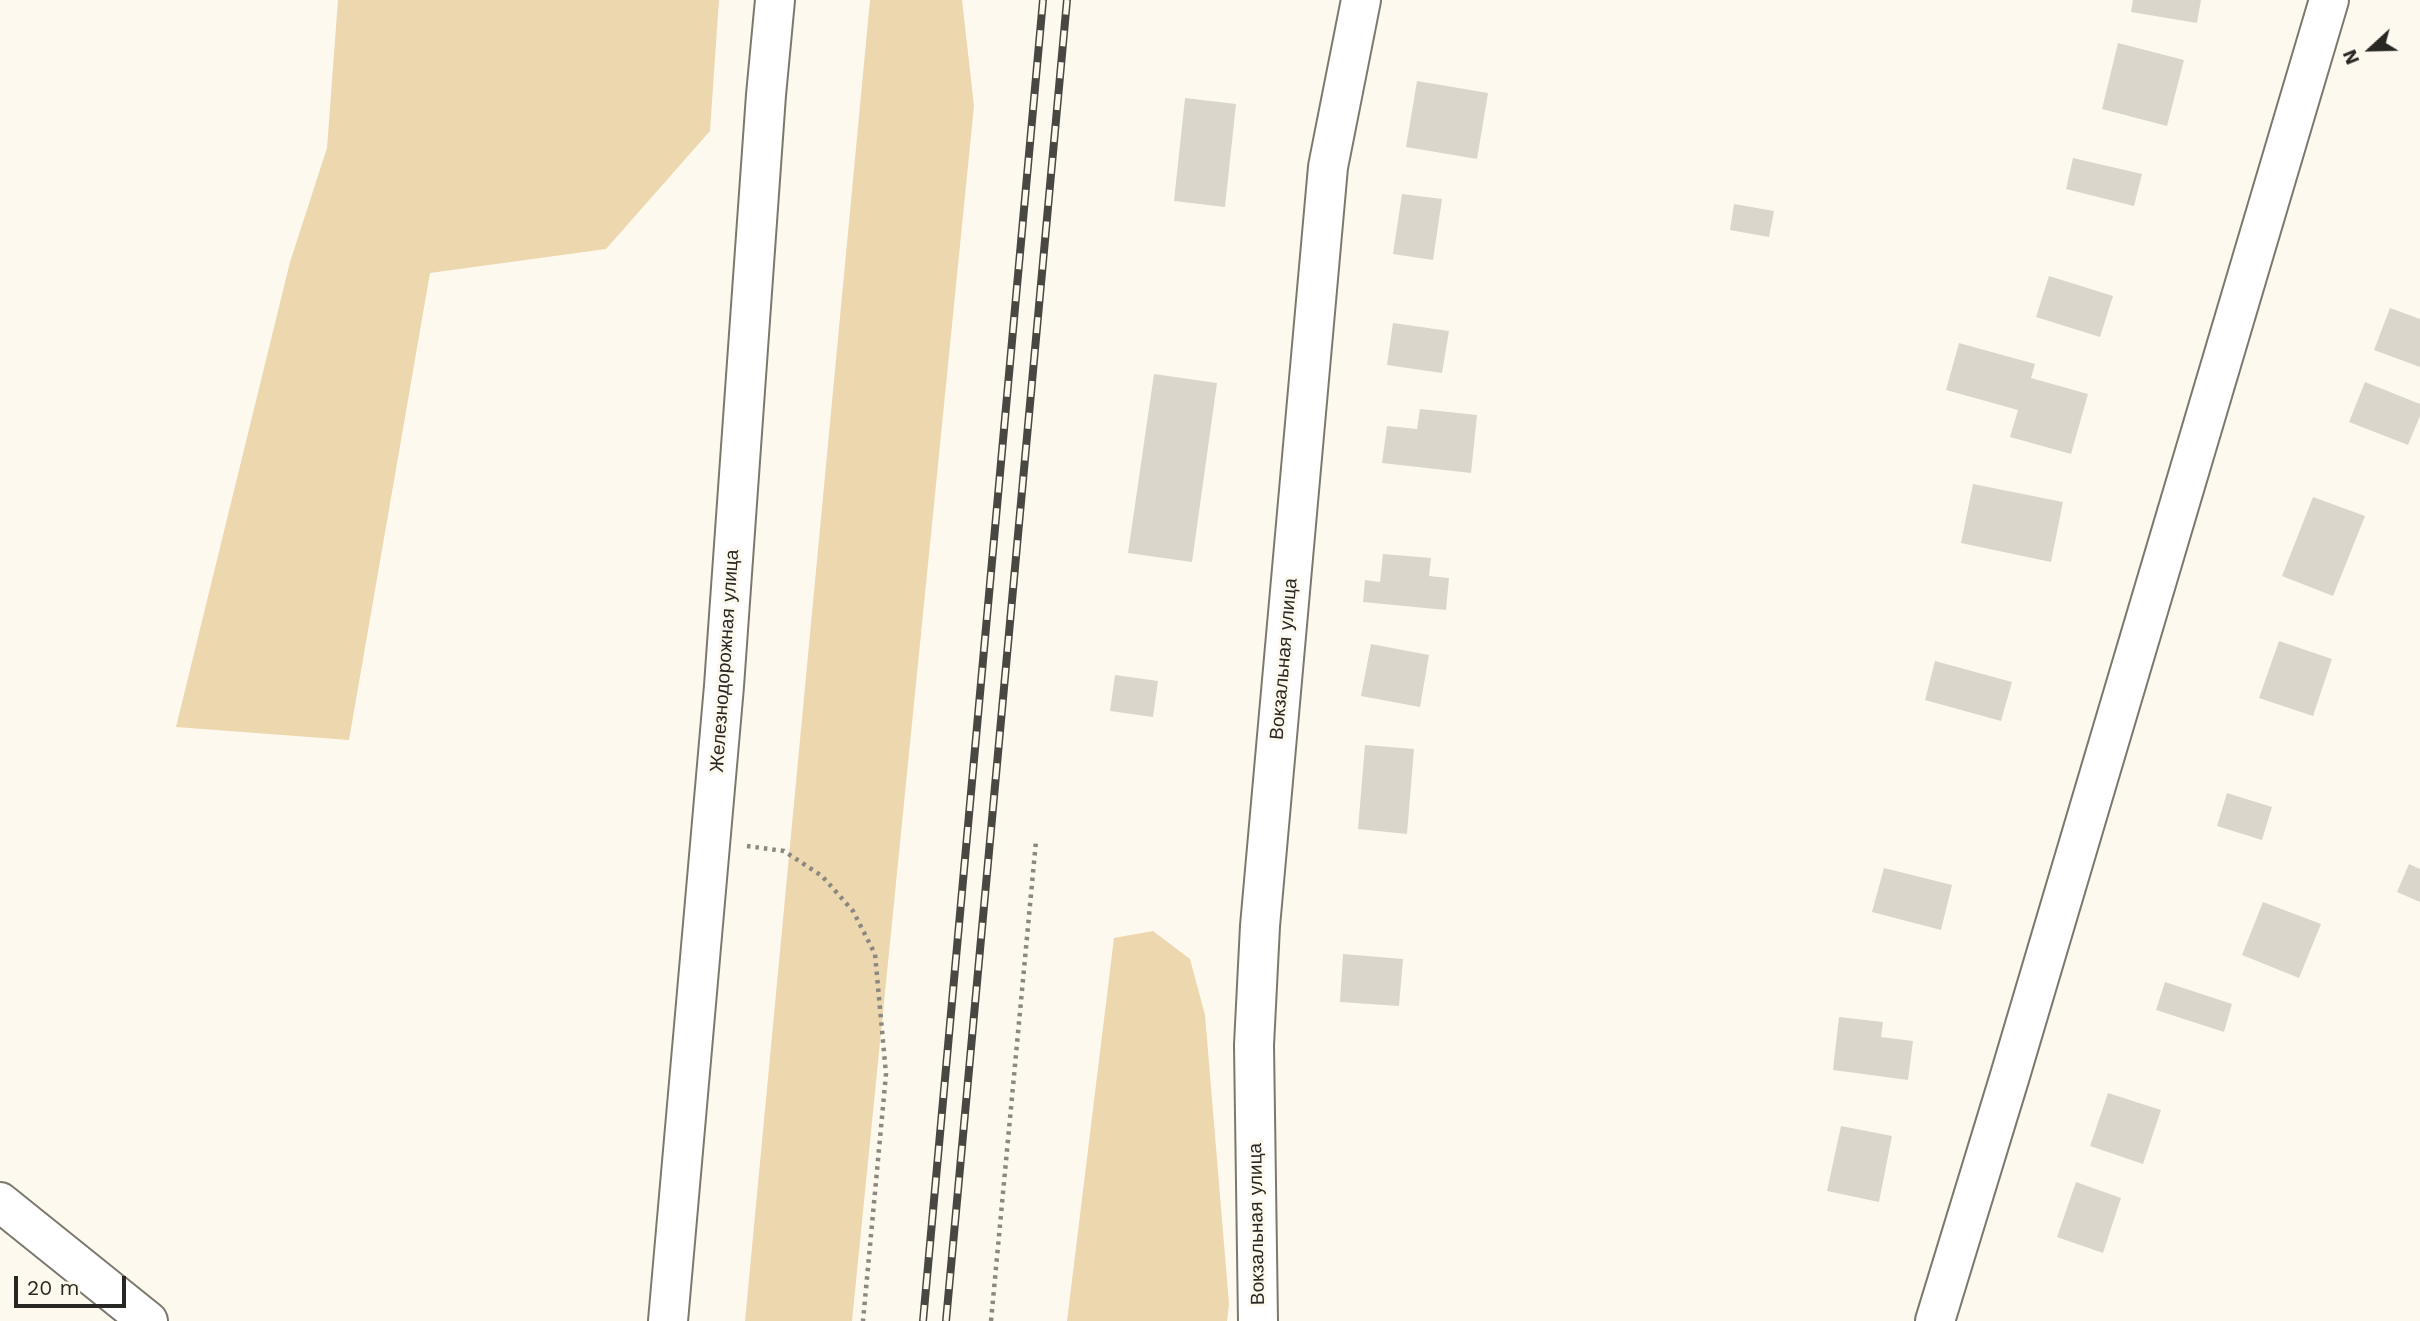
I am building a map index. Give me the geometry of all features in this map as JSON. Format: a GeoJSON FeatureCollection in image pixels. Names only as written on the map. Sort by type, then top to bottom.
{"type":"FeatureCollection","features":[{"type":"Feature","properties":{"kind":"street","name":"Железнодорожная улица"},"geometry":{"type":"LineString","coordinates":[[668,1321],[711,841],[775,0]]}},
{"type":"Feature","properties":{"kind":"street","name":"Вокзальная улица"},"geometry":{"type":"LineString","coordinates":[[1258,1321],[1254,1045],[1260,926],[1328,167],[1361,0]]}},
{"type":"Feature","properties":{"kind":"street"},"geometry":{"type":"LineString","coordinates":[[1935,1321],[2329,0]]}},
{"type":"Feature","properties":{"kind":"street"},"geometry":{"type":"LineString","coordinates":[[0,1202],[148,1321]]}},
{"type":"Feature","properties":{"kind":"path"},"geometry":{"type":"LineString","coordinates":[[711,841],[784,852],[822,876],[853,911],[875,954],[886,1074],[863,1321]]}},
{"type":"Feature","properties":{"kind":"path"},"geometry":{"type":"LineString","coordinates":[[991,1321],[1036,841]]}},
{"type":"Feature","properties":{"kind":"shaded area"},"geometry":{"type":"Polygon","coordinates":[[[338,0],[719,0],[710,131],[606,249],[430,273],[349,740],[176,727],[290,262],[327,148],[338,0]]]}},
{"type":"Feature","properties":{"kind":"shaded area"},"geometry":{"type":"Polygon","coordinates":[[[870,0],[962,0],[974,106],[852,1321],[745,1321],[870,0]]]}},
{"type":"Feature","properties":{"kind":"shaded area"},"geometry":{"type":"Polygon","coordinates":[[[1153,931],[1190,959],[1205,1015],[1229,1304],[1227,1321],[1067,1321],[1114,938],[1153,931]]]}},
{"type":"Feature","properties":{"kind":"building"},"geometry":{"type":"Polygon","coordinates":[[[2133,0],[2201,0],[2197,23],[2131,12],[2133,0]]]}},
{"type":"Feature","properties":{"kind":"building"},"geometry":{"type":"Polygon","coordinates":[[[2118,43],[2184,60],[2167,126],[2102,109],[2118,43]]]}},
{"type":"Feature","properties":{"kind":"building"},"geometry":{"type":"Polygon","coordinates":[[[1417,81],[1488,93],[1477,159],[1406,147],[1417,81]]]}},
{"type":"Feature","properties":{"kind":"building"},"geometry":{"type":"Polygon","coordinates":[[[1185,98],[1236,104],[1225,207],[1174,201],[1185,98]]]}},
{"type":"Feature","properties":{"kind":"building"},"geometry":{"type":"Polygon","coordinates":[[[2073,158],[2142,174],[2134,206],[2066,189],[2073,158]]]}},
{"type":"Feature","properties":{"kind":"building"},"geometry":{"type":"Polygon","coordinates":[[[1402,194],[1442,199],[1433,260],[1393,254],[1402,194]]]}},
{"type":"Feature","properties":{"kind":"building"},"geometry":{"type":"Polygon","coordinates":[[[1734,204],[1774,211],[1769,237],[1730,230],[1734,204]]]}},
{"type":"Feature","properties":{"kind":"building"},"geometry":{"type":"Polygon","coordinates":[[[2049,276],[2113,296],[2100,337],[2036,317],[2049,276]]]}},
{"type":"Feature","properties":{"kind":"building"},"geometry":{"type":"Polygon","coordinates":[[[2390,308],[2420,319],[2420,367],[2374,350],[2390,308]]]}},
{"type":"Feature","properties":{"kind":"building"},"geometry":{"type":"Polygon","coordinates":[[[1393,323],[1449,331],[1442,373],[1387,365],[1393,323]]]}},
{"type":"Feature","properties":{"kind":"building"},"geometry":{"type":"Polygon","coordinates":[[[1959,343],[2035,364],[2031,378],[2088,394],[2071,454],[2010,437],[2018,410],[1946,390],[1959,343]]]}},
{"type":"Feature","properties":{"kind":"building"},"geometry":{"type":"Polygon","coordinates":[[[1154,374],[1217,383],[1192,562],[1128,553],[1154,374]]]}},
{"type":"Feature","properties":{"kind":"building"},"geometry":{"type":"Polygon","coordinates":[[[2365,382],[2420,404],[2420,416],[2408,445],[2349,422],[2365,382]]]}},
{"type":"Feature","properties":{"kind":"building"},"geometry":{"type":"Polygon","coordinates":[[[1420,409],[1477,415],[1471,473],[1382,463],[1387,426],[1417,429],[1420,409]]]}},
{"type":"Feature","properties":{"kind":"building"},"geometry":{"type":"Polygon","coordinates":[[[1973,484],[2063,502],[2051,562],[1961,543],[1973,484]]]}},
{"type":"Feature","properties":{"kind":"building"},"geometry":{"type":"Polygon","coordinates":[[[2313,497],[2365,516],[2333,596],[2282,576],[2313,497]]]}},
{"type":"Feature","properties":{"kind":"building"},"geometry":{"type":"Polygon","coordinates":[[[1383,554],[1431,558],[1429,576],[1449,578],[1446,610],[1363,602],[1365,580],[1380,582],[1383,554]]]}},
{"type":"Feature","properties":{"kind":"building"},"geometry":{"type":"Polygon","coordinates":[[[2279,641],[2332,659],[2313,716],[2259,698],[2279,641]]]}},
{"type":"Feature","properties":{"kind":"building"},"geometry":{"type":"Polygon","coordinates":[[[1371,644],[1429,655],[1420,707],[1361,696],[1371,644]]]}},
{"type":"Feature","properties":{"kind":"building"},"geometry":{"type":"Polygon","coordinates":[[[1935,661],[2012,682],[2001,721],[1925,700],[1935,661]]]}},
{"type":"Feature","properties":{"kind":"building"},"geometry":{"type":"Polygon","coordinates":[[[1115,675],[1158,681],[1153,717],[1110,711],[1115,675]]]}},
{"type":"Feature","properties":{"kind":"building"},"geometry":{"type":"Polygon","coordinates":[[[1365,745],[1414,749],[1407,834],[1358,829],[1365,745]]]}},
{"type":"Feature","properties":{"kind":"building"},"geometry":{"type":"Polygon","coordinates":[[[2227,793],[2272,807],[2262,840],[2217,826],[2227,793]]]}},
{"type":"Feature","properties":{"kind":"building"},"geometry":{"type":"Polygon","coordinates":[[[2409,864],[2420,869],[2420,902],[2397,892],[2409,864]]]}},
{"type":"Feature","properties":{"kind":"building"},"geometry":{"type":"Polygon","coordinates":[[[1884,868],[1952,885],[1941,930],[1872,912],[1884,868]]]}},
{"type":"Feature","properties":{"kind":"building"},"geometry":{"type":"Polygon","coordinates":[[[2263,902],[2321,924],[2299,978],[2242,955],[2263,902]]]}},
{"type":"Feature","properties":{"kind":"building"},"geometry":{"type":"Polygon","coordinates":[[[1343,954],[1403,959],[1399,1006],[1340,1002],[1343,954]]]}},
{"type":"Feature","properties":{"kind":"building"},"geometry":{"type":"Polygon","coordinates":[[[2165,982],[2232,1004],[2224,1032],[2156,1010],[2165,982]]]}},
{"type":"Feature","properties":{"kind":"building"},"geometry":{"type":"Polygon","coordinates":[[[1839,1017],[1883,1022],[1881,1037],[1913,1041],[1908,1080],[1833,1070],[1839,1017]]]}},
{"type":"Feature","properties":{"kind":"building"},"geometry":{"type":"Polygon","coordinates":[[[2108,1093],[2161,1110],[2143,1164],[2090,1146],[2108,1093]]]}},
{"type":"Feature","properties":{"kind":"building"},"geometry":{"type":"Polygon","coordinates":[[[1841,1126],[1892,1136],[1879,1202],[1827,1191],[1841,1126]]]}},
{"type":"Feature","properties":{"kind":"building"},"geometry":{"type":"Polygon","coordinates":[[[2076,1182],[2121,1198],[2103,1253],[2057,1237],[2076,1182]]]}},
{"type":"Feature","properties":{"kind":"railway"},"geometry":{"type":"LineString","coordinates":[[923,1321],[1043,0]]}},
{"type":"Feature","properties":{"kind":"railway"},"geometry":{"type":"LineString","coordinates":[[946,1321],[1067,0]]}}]}
